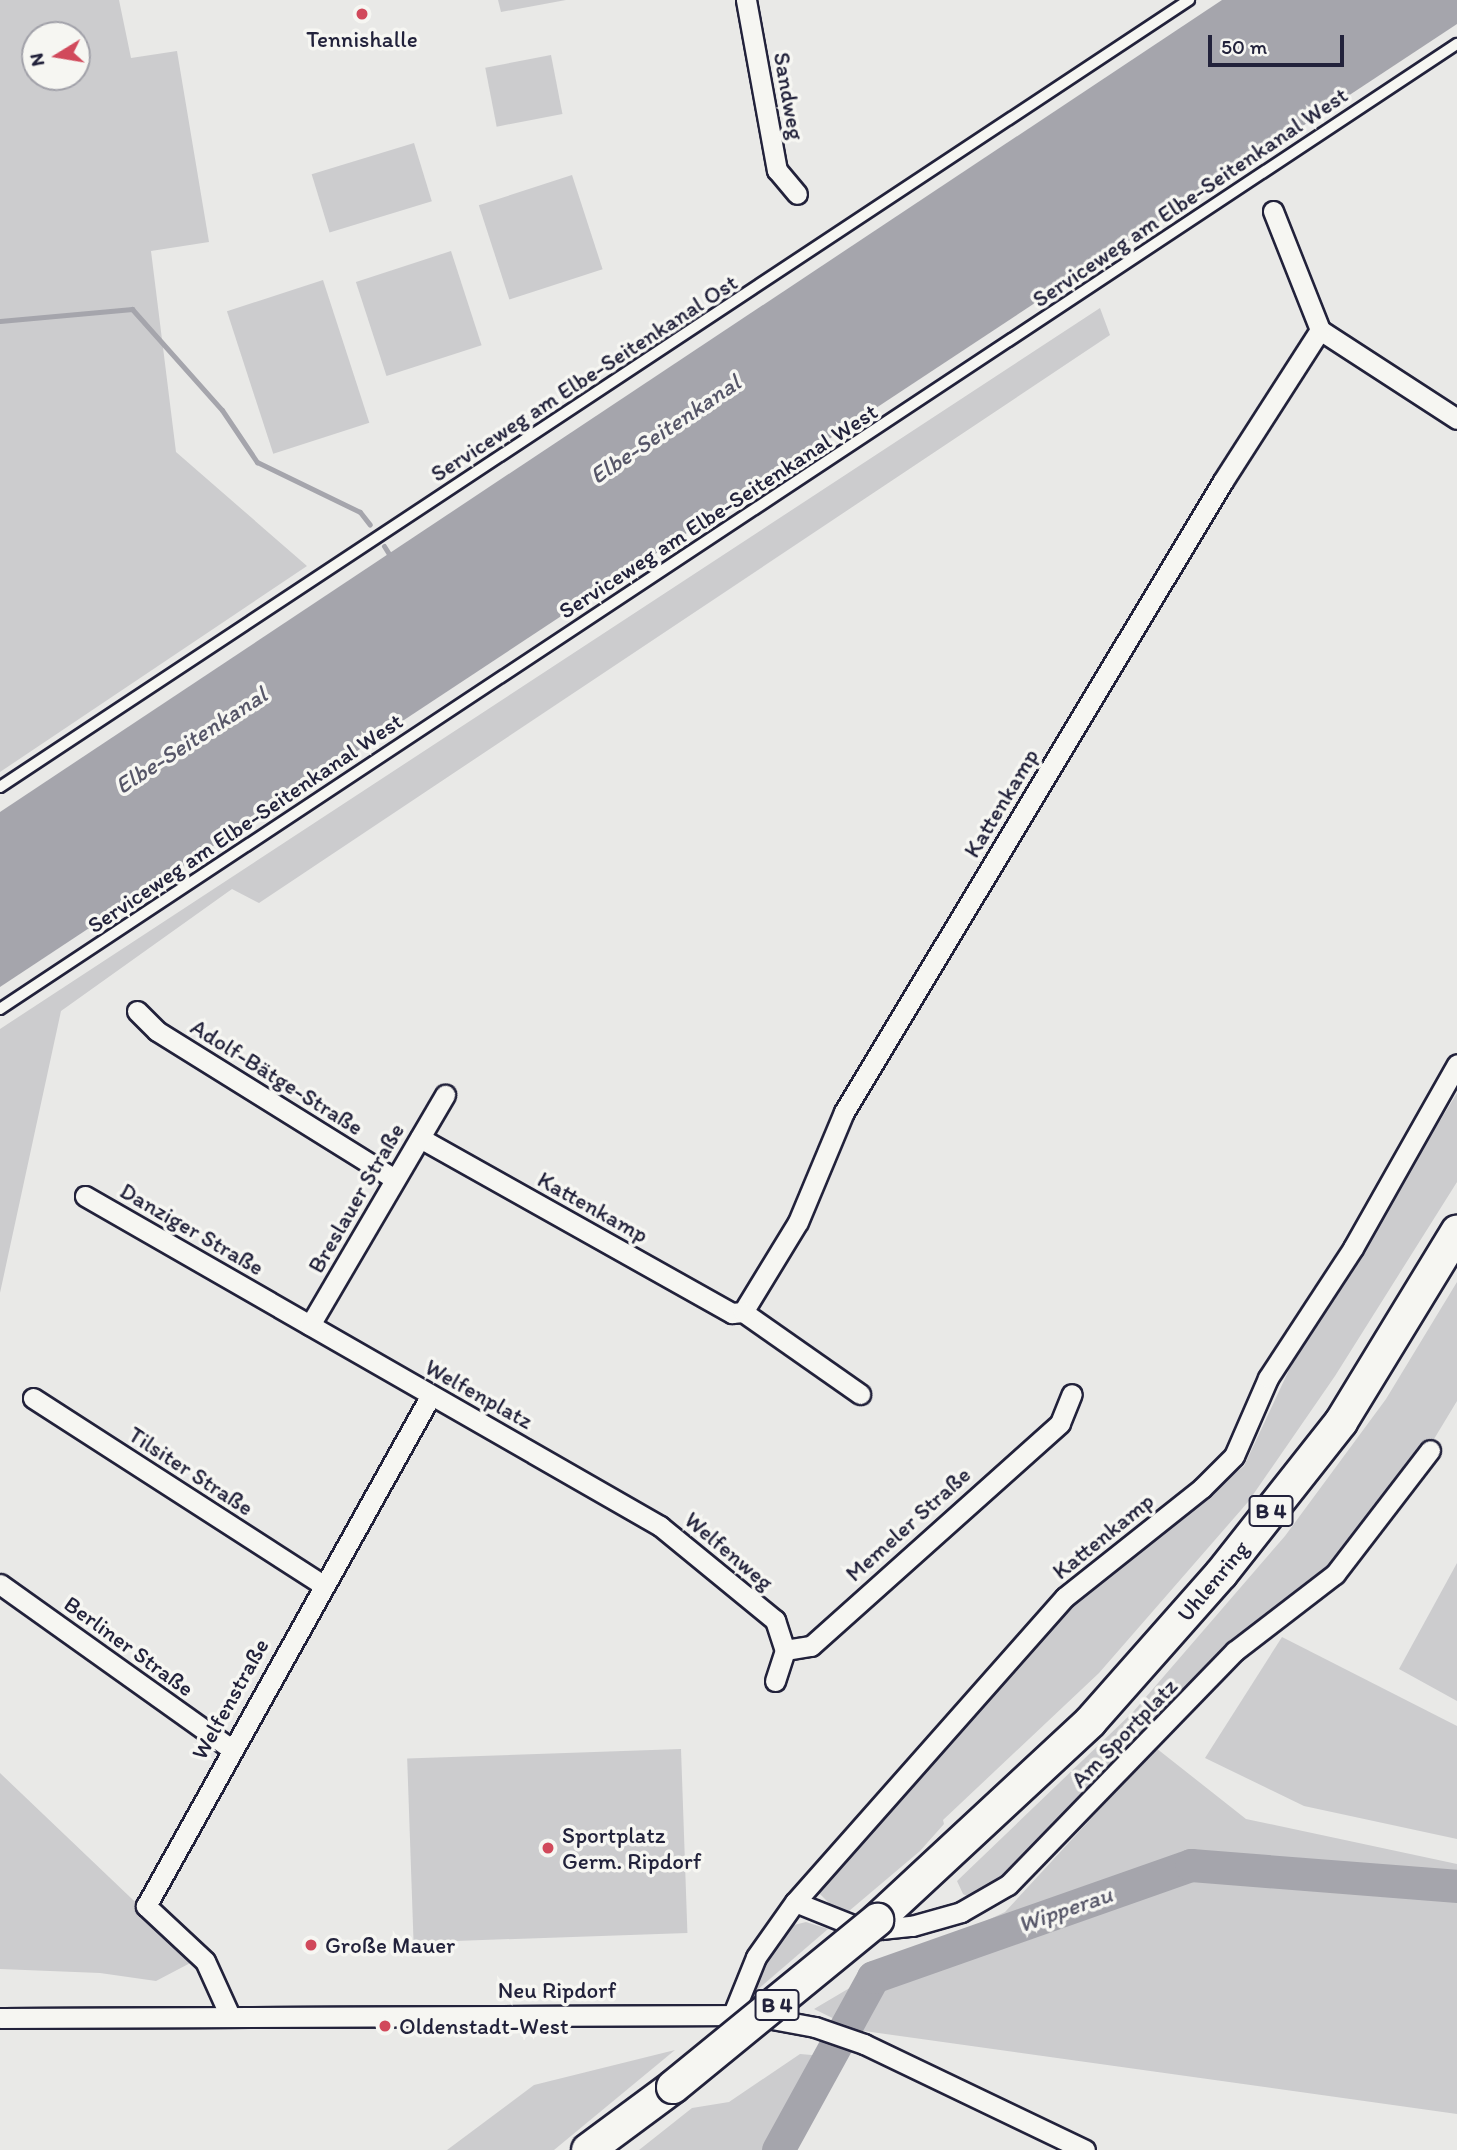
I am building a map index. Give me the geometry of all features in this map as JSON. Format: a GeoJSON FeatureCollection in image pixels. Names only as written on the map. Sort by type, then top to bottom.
{"type":"FeatureCollection","features":[{"type":"Feature","properties":{"kind":"highway","name":"Uhlenring"},"geometry":{"type":"LineString","coordinates":[[588,2150],[812,1977],[947,1858],[1090,1722],[1221,1574],[1341,1422],[1457,1232]]}},
{"type":"Feature","properties":{"kind":"street","name":"Sandweg"},"geometry":{"type":"LineString","coordinates":[[746,0],[777,170],[797,194]]}},
{"type":"Feature","properties":{"kind":"street"},"geometry":{"type":"LineString","coordinates":[[1273,211],[1320,330],[1457,419]]}},
{"type":"Feature","properties":{"kind":"street","name":"Kattenkamp"},"geometry":{"type":"LineString","coordinates":[[743,1312],[798,1222],[844,1112],[1223,481],[1320,330]]}},
{"type":"Feature","properties":{"kind":"street","name":"Adolf-Bätge-Straße"},"geometry":{"type":"LineString","coordinates":[[137,1011],[157,1031],[396,1179]]}},
{"type":"Feature","properties":{"kind":"street","name":"Kattenkamp"},"geometry":{"type":"LineString","coordinates":[[733,2014],[756,1957],[795,1902],[1065,1597],[1202,1488],[1234,1456],[1279,1359],[1353,1248],[1457,1064]]}},
{"type":"Feature","properties":{"kind":"street","name":"Breslauer Straße"},"geometry":{"type":"LineString","coordinates":[[310,1325],[445,1095]]}},
{"type":"Feature","properties":{"kind":"street","name":"Kattenkamp"},"geometry":{"type":"LineString","coordinates":[[419,1138],[732,1313],[743,1312],[860,1394]]}},
{"type":"Feature","properties":{"kind":"street","name":"Danziger Straße"},"geometry":{"type":"LineString","coordinates":[[85,1196],[310,1325]]}},
{"type":"Feature","properties":{"kind":"street","name":"Welfenplatz"},"geometry":{"type":"LineString","coordinates":[[310,1325],[625,1504]]}},
{"type":"Feature","properties":{"kind":"street","name":"Memeler Straße"},"geometry":{"type":"LineString","coordinates":[[785,1650],[811,1646],[1060,1423],[1072,1394]]}},
{"type":"Feature","properties":{"kind":"street","name":"Welfenstraße"},"geometry":{"type":"LineString","coordinates":[[230,2016],[205,1961],[146,1906],[230,1748],[431,1395]]}},
{"type":"Feature","properties":{"kind":"street","name":"Tilsiter Straße"},"geometry":{"type":"LineString","coordinates":[[33,1398],[323,1585]]}},
{"type":"Feature","properties":{"kind":"street","name":"Am Sportplatz"},"geometry":{"type":"LineString","coordinates":[[795,1902],[855,1926],[881,1929],[949,1916],[983,1903],[1008,1885],[1235,1651],[1335,1574],[1430,1450]]}},
{"type":"Feature","properties":{"kind":"street","name":"Welfenweg"},"geometry":{"type":"LineString","coordinates":[[625,1504],[680,1540],[775,1620],[785,1650]]}},
{"type":"Feature","properties":{"kind":"street","name":"Berliner Straße"},"geometry":{"type":"LineString","coordinates":[[0,1584],[230,1748]]}},
{"type":"Feature","properties":{"kind":"street"},"geometry":{"type":"LineString","coordinates":[[775,1681],[785,1650]]}},
{"type":"Feature","properties":{"kind":"street","name":"Neu Ripdorf"},"geometry":{"type":"LineString","coordinates":[[0,2018],[733,2014],[822,2029],[856,2041],[1085,2150]]}},
{"type":"Feature","properties":{"kind":"lane","name":"Serviceweg am Elbe-Seitenkanal Ost"},"geometry":{"type":"LineString","coordinates":[[0,787],[1189,0]]}},
{"type":"Feature","properties":{"kind":"lane","name":"Serviceweg am Elbe-Seitenkanal West"},"geometry":{"type":"LineString","coordinates":[[0,1009],[1457,44]]}},
{"type":"Feature","properties":{"kind":"shaded area"},"geometry":{"type":"Polygon","coordinates":[[[0,0],[119,0],[131,58],[177,51],[209,242],[151,251],[176,452],[307,566],[0,772],[0,0]]]}},
{"type":"Feature","properties":{"kind":"shaded area"},"geometry":{"type":"Polygon","coordinates":[[[498,0],[566,0],[501,12],[498,0]]]}},
{"type":"Feature","properties":{"kind":"shaded area"},"geometry":{"type":"Polygon","coordinates":[[[551,55],[562,114],[497,127],[485,68],[551,55]]]}},
{"type":"Feature","properties":{"kind":"shaded area"},"geometry":{"type":"Polygon","coordinates":[[[414,143],[432,201],[330,233],[312,174],[414,143]]]}},
{"type":"Feature","properties":{"kind":"shaded area"},"geometry":{"type":"Polygon","coordinates":[[[572,175],[603,269],[509,299],[479,205],[572,175]]]}},
{"type":"Feature","properties":{"kind":"shaded area"},"geometry":{"type":"Polygon","coordinates":[[[451,251],[482,345],[386,376],[356,282],[451,251]]]}},
{"type":"Feature","properties":{"kind":"shaded area"},"geometry":{"type":"Polygon","coordinates":[[[323,280],[369,423],[273,454],[227,311],[323,280]]]}},
{"type":"Feature","properties":{"kind":"shaded area"},"geometry":{"type":"Polygon","coordinates":[[[1100,308],[1110,335],[259,903],[232,889],[61,1011],[0,1293],[0,1029],[1100,308]]]}},
{"type":"Feature","properties":{"kind":"shaded area"},"geometry":{"type":"Polygon","coordinates":[[[1457,1093],[1457,1182],[1335,1376],[1248,1502],[1099,1673],[943,1820],[944,1824],[920,1851],[849,1911],[830,1904],[818,1892],[1076,1597],[1244,1466],[1296,1355],[1457,1093]]]}},
{"type":"Feature","properties":{"kind":"shaded area"},"geometry":{"type":"Polygon","coordinates":[[[1457,1282],[1457,1401],[1399,1497],[1127,1773],[988,1890],[971,1898],[963,1894],[957,1881],[1133,1712],[1285,1536],[1386,1399],[1457,1282]]]}},
{"type":"Feature","properties":{"kind":"shaded area"},"geometry":{"type":"Polygon","coordinates":[[[1457,1563],[1457,1701],[1399,1669],[1457,1563]]]}},
{"type":"Feature","properties":{"kind":"shaded area"},"geometry":{"type":"Polygon","coordinates":[[[1282,1637],[1457,1726],[1457,1839],[1304,1806],[1205,1758],[1282,1637]]]}},
{"type":"Feature","properties":{"kind":"shaded area"},"geometry":{"type":"Polygon","coordinates":[[[1156,1748],[1246,1819],[1457,1864],[1457,2114],[857,2030],[814,2009],[875,1973],[1005,1912],[1156,1748]]]}},
{"type":"Feature","properties":{"kind":"shaded area","name":"Sportplatz Germ. Ripdorf"},"geometry":{"type":"Polygon","coordinates":[[[681,1749],[687,1933],[414,1942],[407,1759],[681,1749]]]}},
{"type":"Feature","properties":{"kind":"shaded area"},"geometry":{"type":"Polygon","coordinates":[[[0,1773],[196,1960],[156,1981],[100,1973],[0,1969],[0,1773]]]}},
{"type":"Feature","properties":{"kind":"shaded area"},"geometry":{"type":"Polygon","coordinates":[[[806,1922],[828,1929],[749,1997],[762,1961],[786,1927],[806,1922]]]}},
{"type":"Feature","properties":{"kind":"shaded area"},"geometry":{"type":"Polygon","coordinates":[[[675,2050],[554,2150],[447,2150],[534,2085],[675,2050]]]}},
{"type":"Feature","properties":{"kind":"shaded area"},"geometry":{"type":"Polygon","coordinates":[[[800,2054],[823,2056],[773,2150],[639,2150],[692,2108],[729,2102],[800,2054]]]}},
{"type":"Feature","properties":{"kind":"water","name":"Elbe-Seitenkanal"},"geometry":{"type":"Polygon","coordinates":[[[1222,0],[1457,0],[1457,24],[0,987],[0,812],[1222,0]]]}},
{"type":"Feature","properties":{"kind":"waterway"},"geometry":{"type":"LineString","coordinates":[[0,321],[132,309],[222,410],[257,462],[360,512],[370,525]]}},
{"type":"Feature","properties":{"kind":"waterway"},"geometry":{"type":"LineString","coordinates":[[384,546],[389,554]]}},
{"type":"Feature","properties":{"kind":"waterway","name":"Wipperau"},"geometry":{"type":"LineString","coordinates":[[778,2150],[873,1977],[1191,1865],[1457,1886]]}},
{"type":"Feature","properties":{"kind":"place","name":"Tennishalle"},"geometry":{"type":"Point","coordinates":[362,14]}},
{"type":"Feature","properties":{"kind":"place","name":"Sportplatz Germ. Ripdorf"},"geometry":{"type":"Point","coordinates":[548,1848]}},
{"type":"Feature","properties":{"kind":"place","name":"Große Mauer"},"geometry":{"type":"Point","coordinates":[311,1945]}},
{"type":"Feature","properties":{"kind":"place","name":"Oldenstadt-West"},"geometry":{"type":"Point","coordinates":[385,2026]}}]}
